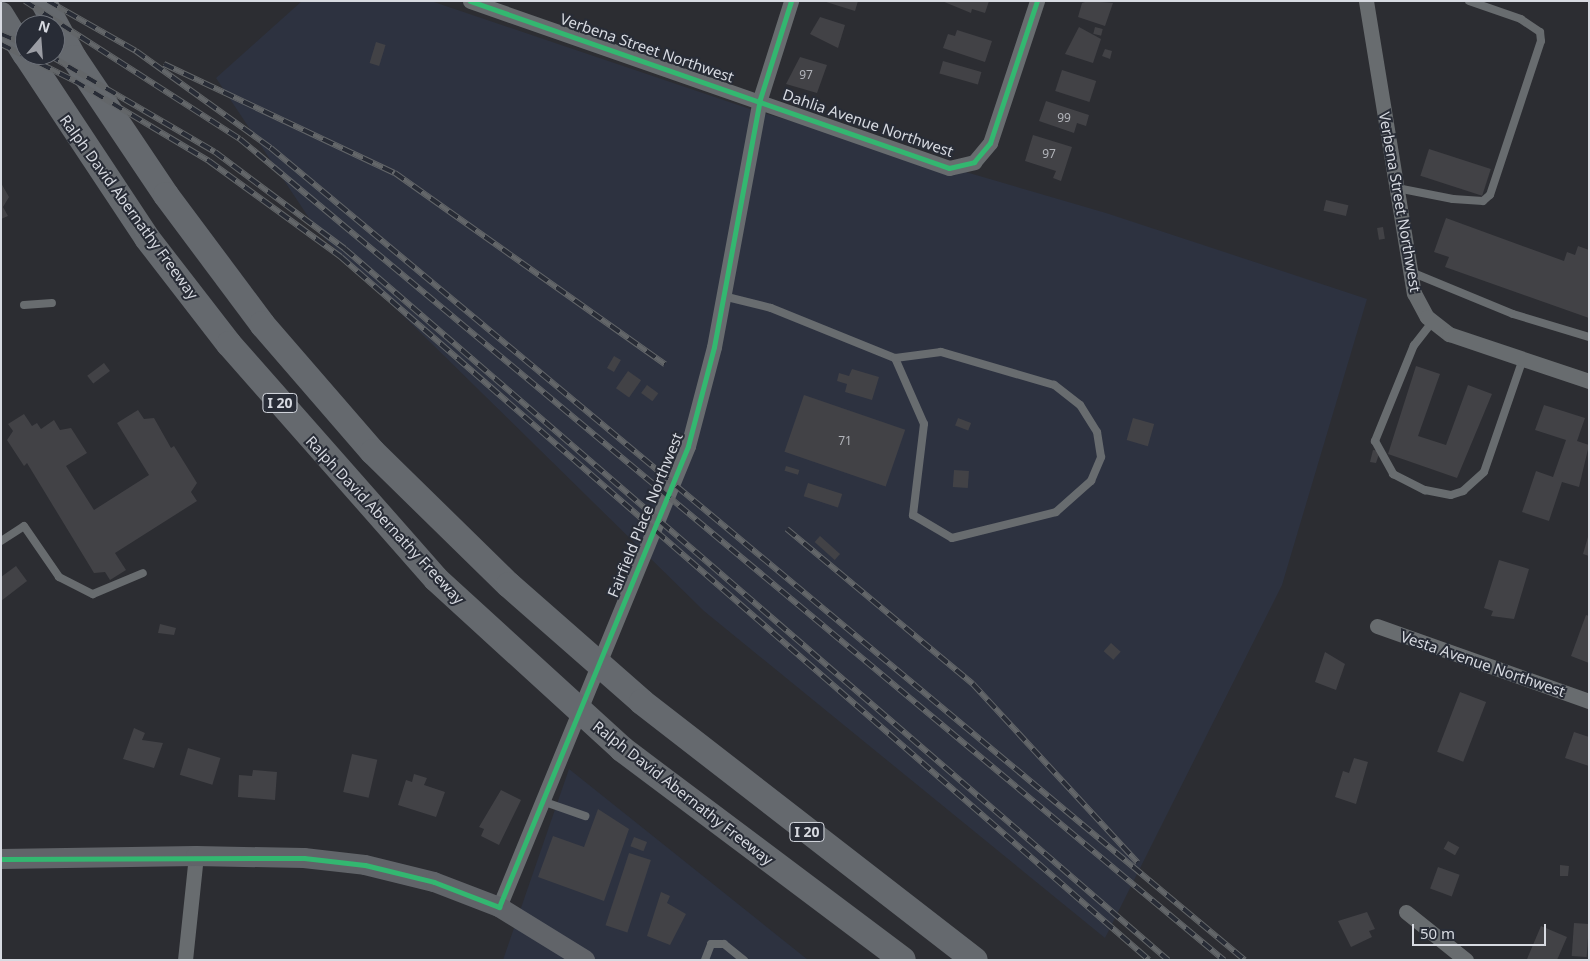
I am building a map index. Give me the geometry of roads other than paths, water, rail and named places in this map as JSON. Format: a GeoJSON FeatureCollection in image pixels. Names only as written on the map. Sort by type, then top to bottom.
{"type":"FeatureCollection","features":[{"type":"Feature","properties":{"kind":"highway","name":"I 20"},"geometry":{"type":"LineString","coordinates":[[43,1],[74,58],[144,162],[311,384],[436,516],[554,627],[642,702],[974,960]]}},
{"type":"Feature","properties":{"kind":"highway","name":"I 20"},"geometry":{"type":"LineString","coordinates":[[1,15],[15,38]]}},
{"type":"Feature","properties":{"kind":"highway","name":"Ralph David Abernathy Freeway"},"geometry":{"type":"LineString","coordinates":[[32,65],[56,104],[148,238],[230,344],[436,579],[537,675],[622,748],[904,960]]}},
{"type":"Feature","properties":{"kind":"main road"},"geometry":{"type":"LineString","coordinates":[[1,859],[196,856],[304,858],[365,865],[434,882],[498,907],[585,960]]}},
{"type":"Feature","properties":{"kind":"street","name":"Verbena Street Northwest"},"geometry":{"type":"LineString","coordinates":[[470,1],[760,99]]}},
{"type":"Feature","properties":{"kind":"street","name":"Fairfield Place Northwest"},"geometry":{"type":"LineString","coordinates":[[498,907],[688,446],[723,296],[760,99],[791,1]]}},
{"type":"Feature","properties":{"kind":"street","name":"Dahlia Avenue Northwest"},"geometry":{"type":"LineString","coordinates":[[760,99],[949,168],[974,162],[990,143],[1037,1]]}},
{"type":"Feature","properties":{"kind":"street","name":"Verbena Street Northwest"},"geometry":{"type":"LineString","coordinates":[[1366,1],[1414,293],[1433,321],[1449,334],[1589,381]]}},
{"type":"Feature","properties":{"kind":"street","name":"Vesta Avenue Northwest"},"geometry":{"type":"LineString","coordinates":[[1377,626],[1589,701]]}},
{"type":"Feature","properties":{"kind":"street"},"geometry":{"type":"LineString","coordinates":[[185,960],[196,856]]}},
{"type":"Feature","properties":{"kind":"street"},"geometry":{"type":"LineString","coordinates":[[1406,912],[1466,960]]}},
{"type":"Feature","properties":{"kind":"lane"},"geometry":{"type":"LineString","coordinates":[[1397,188],[1453,199],[1483,201],[1490,195],[1541,41],[1540,32],[1521,19],[1470,1]]}},
{"type":"Feature","properties":{"kind":"lane"},"geometry":{"type":"LineString","coordinates":[[1411,272],[1513,314],[1589,337]]}},
{"type":"Feature","properties":{"kind":"lane"},"geometry":{"type":"LineString","coordinates":[[723,296],[771,308],[895,358],[941,352],[1054,385],[1080,405],[1097,432],[1101,457],[1091,481],[1056,512],[952,538],[913,515],[924,424],[895,358]]}},
{"type":"Feature","properties":{"kind":"lane"},"geometry":{"type":"LineString","coordinates":[[24,305],[52,303]]}},
{"type":"Feature","properties":{"kind":"lane"},"geometry":{"type":"LineString","coordinates":[[1433,321],[1414,345],[1375,441],[1393,474],[1425,490],[1451,495],[1463,491],[1484,472],[1523,359]]}},
{"type":"Feature","properties":{"kind":"lane"},"geometry":{"type":"LineString","coordinates":[[1,541],[24,526],[59,577],[93,594],[142,573]]}},
{"type":"Feature","properties":{"kind":"lane"},"geometry":{"type":"LineString","coordinates":[[542,801],[585,816]]}},
{"type":"Feature","properties":{"kind":"lane"},"geometry":{"type":"LineString","coordinates":[[705,960],[711,944],[724,944],[744,960]]}},
{"type":"Feature","properties":{"kind":"railway"},"geometry":{"type":"LineString","coordinates":[[25,1],[240,139],[1224,960]]}},
{"type":"Feature","properties":{"kind":"railway"},"geometry":{"type":"LineString","coordinates":[[48,1],[136,51],[271,148],[1245,960]]}},
{"type":"Feature","properties":{"kind":"railway"},"geometry":{"type":"LineString","coordinates":[[1,34],[15,40]]}},
{"type":"Feature","properties":{"kind":"railway"},"geometry":{"type":"LineString","coordinates":[[1,44],[75,81],[209,161],[341,257],[1149,960]]}},
{"type":"Feature","properties":{"kind":"railway"},"geometry":{"type":"LineString","coordinates":[[65,64],[215,152],[345,249],[1168,960]]}},
{"type":"Feature","properties":{"kind":"railway"},"geometry":{"type":"LineString","coordinates":[[164,64],[395,173],[665,364]]}},
{"type":"Feature","properties":{"kind":"railway"},"geometry":{"type":"LineString","coordinates":[[787,529],[973,684],[1138,863]]}}]}
